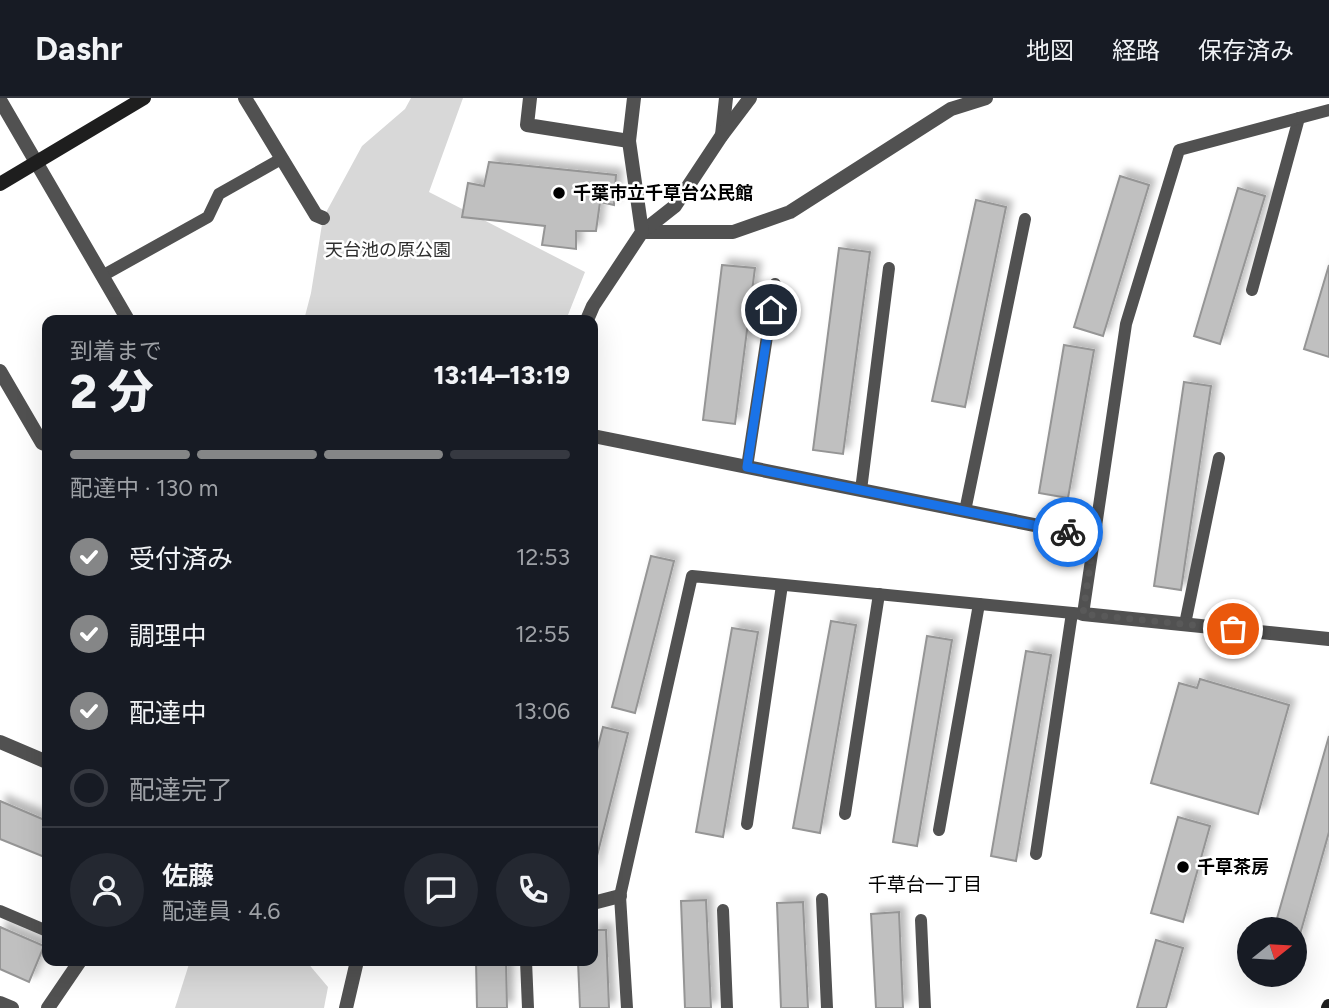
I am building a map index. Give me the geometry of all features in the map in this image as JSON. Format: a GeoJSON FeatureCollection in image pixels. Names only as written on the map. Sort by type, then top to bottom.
{"type":"FeatureCollection","features":[{"type":"Feature","properties":{"kind":"street"},"geometry":{"type":"LineString","coordinates":[[0,184],[144,98]]}},
{"type":"Feature","properties":{"kind":"street"},"geometry":{"type":"LineString","coordinates":[[245,98],[316,215],[323,218]]}},
{"type":"Feature","properties":{"kind":"street"},"geometry":{"type":"LineString","coordinates":[[530,98],[527,125],[629,141]]}},
{"type":"Feature","properties":{"kind":"street"},"geometry":{"type":"LineString","coordinates":[[634,98],[629,141],[642,232]]}},
{"type":"Feature","properties":{"kind":"street"},"geometry":{"type":"LineString","coordinates":[[722,135],[726,98]]}},
{"type":"Feature","properties":{"kind":"street"},"geometry":{"type":"LineString","coordinates":[[589,315],[642,232],[676,206],[722,135],[750,98]]}},
{"type":"Feature","properties":{"kind":"street"},"geometry":{"type":"LineString","coordinates":[[642,232],[733,232],[790,212],[953,104],[986,98]]}},
{"type":"Feature","properties":{"kind":"street"},"geometry":{"type":"LineString","coordinates":[[0,100],[125,315]]}},
{"type":"Feature","properties":{"kind":"street"},"geometry":{"type":"LineString","coordinates":[[0,371],[42,441]]}},
{"type":"Feature","properties":{"kind":"street"},"geometry":{"type":"LineString","coordinates":[[598,437],[1094,537]]}},
{"type":"Feature","properties":{"kind":"street"},"geometry":{"type":"LineString","coordinates":[[1078,613],[1329,639]]}},
{"type":"Feature","properties":{"kind":"street"},"geometry":{"type":"LineString","coordinates":[[0,742],[42,760]]}},
{"type":"Feature","properties":{"kind":"street"},"geometry":{"type":"LineString","coordinates":[[598,902],[620,896]]}},
{"type":"Feature","properties":{"kind":"street"},"geometry":{"type":"LineString","coordinates":[[48,1008],[77,966]]}},
{"type":"Feature","properties":{"kind":"street"},"geometry":{"type":"LineString","coordinates":[[346,1008],[356,966]]}},
{"type":"Feature","properties":{"kind":"street"},"geometry":{"type":"LineString","coordinates":[[0,1003],[12,1008]]}},
{"type":"Feature","properties":{"kind":"lane"},"geometry":{"type":"LineString","coordinates":[[1036,854],[1094,537],[1126,324],[1179,150],[1329,110]]}},
{"type":"Feature","properties":{"kind":"lane"},"geometry":{"type":"LineString","coordinates":[[1252,290],[1299,118]]}},
{"type":"Feature","properties":{"kind":"lane"},"geometry":{"type":"LineString","coordinates":[[102,276],[208,217],[219,194],[281,159]]}},
{"type":"Feature","properties":{"kind":"lane"},"geometry":{"type":"LineString","coordinates":[[965,511],[1025,219]]}},
{"type":"Feature","properties":{"kind":"lane"},"geometry":{"type":"LineString","coordinates":[[861,490],[889,268]]}},
{"type":"Feature","properties":{"kind":"lane"},"geometry":{"type":"LineString","coordinates":[[747,467],[775,284]]}},
{"type":"Feature","properties":{"kind":"lane"},"geometry":{"type":"LineString","coordinates":[[1185,624],[1219,458]]}},
{"type":"Feature","properties":{"kind":"lane"},"geometry":{"type":"LineString","coordinates":[[626,1008],[620,896],[692,576],[1078,613]]}},
{"type":"Feature","properties":{"kind":"lane"},"geometry":{"type":"LineString","coordinates":[[747,824],[782,585]]}},
{"type":"Feature","properties":{"kind":"lane"},"geometry":{"type":"LineString","coordinates":[[845,814],[879,594]]}},
{"type":"Feature","properties":{"kind":"lane"},"geometry":{"type":"LineString","coordinates":[[939,830],[979,604]]}},
{"type":"Feature","properties":{"kind":"lane"},"geometry":{"type":"LineString","coordinates":[[822,899],[827,1008]]}},
{"type":"Feature","properties":{"kind":"lane"},"geometry":{"type":"LineString","coordinates":[[723,910],[727,1008]]}},
{"type":"Feature","properties":{"kind":"lane"},"geometry":{"type":"LineString","coordinates":[[0,911],[42,929]]}},
{"type":"Feature","properties":{"kind":"lane"},"geometry":{"type":"LineString","coordinates":[[921,920],[925,1008]]}},
{"type":"Feature","properties":{"kind":"lane"},"geometry":{"type":"LineString","coordinates":[[526,966],[528,1008]]}},
{"type":"Feature","properties":{"kind":"green space","name":"天台池の原公園"},"geometry":{"type":"Polygon","coordinates":[[[411,98],[463,98],[429,192],[585,272],[568,315],[305,315],[323,218],[362,146],[405,109],[411,98]]]}},
{"type":"Feature","properties":{"kind":"green space"},"geometry":{"type":"Polygon","coordinates":[[[188,966],[310,966],[328,987],[324,1008],[175,1008],[188,966]]]}},
{"type":"Feature","properties":{"kind":"building"},"geometry":{"type":"Polygon","coordinates":[[[489,162],[616,175],[614,205],[600,202],[596,231],[576,231],[576,249],[542,245],[545,226],[462,217],[468,183],[484,186],[489,162]]]}},
{"type":"Feature","properties":{"kind":"building"},"geometry":{"type":"Polygon","coordinates":[[[1120,176],[1149,185],[1103,336],[1074,327],[1120,176]]]}},
{"type":"Feature","properties":{"kind":"building"},"geometry":{"type":"Polygon","coordinates":[[[1238,188],[1265,196],[1220,344],[1194,336],[1238,188]]]}},
{"type":"Feature","properties":{"kind":"building"},"geometry":{"type":"Polygon","coordinates":[[[976,200],[1006,207],[965,407],[932,401],[976,200]]]}},
{"type":"Feature","properties":{"kind":"building"},"geometry":{"type":"Polygon","coordinates":[[[839,248],[870,252],[843,454],[813,450],[839,248]]]}},
{"type":"Feature","properties":{"kind":"building"},"geometry":{"type":"Polygon","coordinates":[[[722,265],[755,268],[735,424],[703,420],[722,265]]]}},
{"type":"Feature","properties":{"kind":"building"},"geometry":{"type":"Polygon","coordinates":[[[1329,265],[1329,357],[1304,349],[1329,265]]]}},
{"type":"Feature","properties":{"kind":"building"},"geometry":{"type":"Polygon","coordinates":[[[1064,345],[1094,350],[1068,498],[1039,493],[1064,345]]]}},
{"type":"Feature","properties":{"kind":"building"},"geometry":{"type":"Polygon","coordinates":[[[1184,382],[1211,386],[1181,590],[1154,586],[1184,382]]]}},
{"type":"Feature","properties":{"kind":"building"},"geometry":{"type":"Polygon","coordinates":[[[651,556],[674,561],[635,713],[612,707],[651,556]]]}},
{"type":"Feature","properties":{"kind":"building"},"geometry":{"type":"Polygon","coordinates":[[[831,621],[856,625],[820,833],[793,828],[831,621]]]}},
{"type":"Feature","properties":{"kind":"building"},"geometry":{"type":"Polygon","coordinates":[[[732,628],[758,632],[723,837],[696,832],[732,628]]]}},
{"type":"Feature","properties":{"kind":"building"},"geometry":{"type":"Polygon","coordinates":[[[927,636],[952,640],[917,846],[893,842],[927,636]]]}},
{"type":"Feature","properties":{"kind":"building"},"geometry":{"type":"Polygon","coordinates":[[[1026,651],[1051,655],[1016,861],[991,856],[1026,651]]]}},
{"type":"Feature","properties":{"kind":"building"},"geometry":{"type":"Polygon","coordinates":[[[1200,679],[1289,705],[1258,814],[1151,783],[1179,683],[1197,688],[1200,679]]]}},
{"type":"Feature","properties":{"kind":"building"},"geometry":{"type":"Polygon","coordinates":[[[603,727],[628,733],[598,852],[598,746],[603,727]]]}},
{"type":"Feature","properties":{"kind":"building"},"geometry":{"type":"Polygon","coordinates":[[[1329,736],[1329,832],[1305,917],[1277,917],[1329,736]]]}},
{"type":"Feature","properties":{"kind":"building"},"geometry":{"type":"Polygon","coordinates":[[[0,801],[42,819],[42,856],[0,839],[0,801]]]}},
{"type":"Feature","properties":{"kind":"building"},"geometry":{"type":"Polygon","coordinates":[[[1178,817],[1210,826],[1183,922],[1151,913],[1178,817]]]}},
{"type":"Feature","properties":{"kind":"building"},"geometry":{"type":"Polygon","coordinates":[[[706,900],[711,1008],[685,1008],[681,901],[706,900]]]}},
{"type":"Feature","properties":{"kind":"building"},"geometry":{"type":"Polygon","coordinates":[[[803,902],[808,1008],[781,1008],[777,903],[803,902]]]}},
{"type":"Feature","properties":{"kind":"building"},"geometry":{"type":"Polygon","coordinates":[[[899,912],[903,1008],[876,1008],[871,914],[899,912]]]}},
{"type":"Feature","properties":{"kind":"building"},"geometry":{"type":"Polygon","coordinates":[[[0,927],[42,945],[29,982],[0,969],[0,927]]]}},
{"type":"Feature","properties":{"kind":"building"},"geometry":{"type":"Polygon","coordinates":[[[598,930],[606,930],[609,1008],[580,1008],[578,966],[598,966],[598,930]]]}},
{"type":"Feature","properties":{"kind":"building"},"geometry":{"type":"Polygon","coordinates":[[[1156,940],[1183,948],[1166,1008],[1137,1008],[1156,940]]]}},
{"type":"Feature","properties":{"kind":"building"},"geometry":{"type":"Polygon","coordinates":[[[476,966],[506,966],[507,1008],[477,1008],[476,966]]]}},
{"type":"Feature","properties":{"kind":"way so far"},"geometry":{"type":"LineString","coordinates":[[1068,532],[1094,537],[1083,614],[1233,629]]}},
{"type":"Feature","properties":{"kind":"place","name":"千葉市立千草台公民館"},"geometry":{"type":"Point","coordinates":[559,193]}},
{"type":"Feature","properties":{"kind":"place","name":"千草茶房"},"geometry":{"type":"Point","coordinates":[1183,867]}},
{"type":"Feature","properties":{"kind":"district","name":"千草台一丁目"},"geometry":{"type":"Point","coordinates":[925,884]}},
{"type":"Feature","properties":{"kind":"route"},"geometry":{"type":"LineString","coordinates":[[771,310],[747,467],[1068,532]]}}]}
